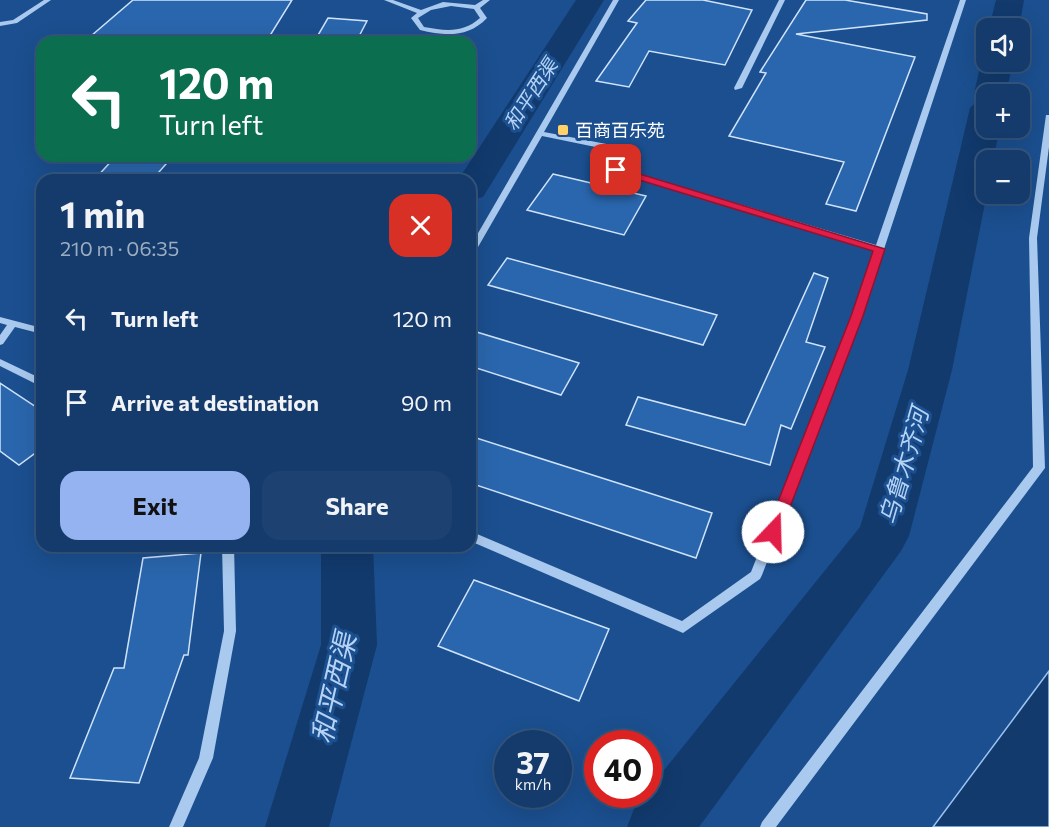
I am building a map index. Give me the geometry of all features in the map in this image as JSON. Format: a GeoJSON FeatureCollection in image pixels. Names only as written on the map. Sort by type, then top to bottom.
{"type":"FeatureCollection","features":[{"type":"Feature","properties":{"kind":"street"},"geometry":{"type":"LineString","coordinates":[[0,24],[15,22],[48,0]]}},
{"type":"Feature","properties":{"kind":"street"},"geometry":{"type":"LineString","coordinates":[[387,0],[421,12]]}},
{"type":"Feature","properties":{"kind":"street"},"geometry":{"type":"LineString","coordinates":[[476,7],[487,0]]}},
{"type":"Feature","properties":{"kind":"street"},"geometry":{"type":"LineString","coordinates":[[476,243],[616,0]]}},
{"type":"Feature","properties":{"kind":"street"},"geometry":{"type":"LineString","coordinates":[[738,88],[783,0]]}},
{"type":"Feature","properties":{"kind":"street"},"geometry":{"type":"LineString","coordinates":[[476,539],[682,627],[756,575],[857,316],[963,0]]}},
{"type":"Feature","properties":{"kind":"street"},"geometry":{"type":"LineString","coordinates":[[452,2],[476,7],[484,18],[472,30],[447,34],[422,29],[414,18],[427,6],[452,2]]}},
{"type":"Feature","properties":{"kind":"street"},"geometry":{"type":"LineString","coordinates":[[767,827],[1039,468],[1033,238],[1049,117]]}},
{"type":"Feature","properties":{"kind":"street"},"geometry":{"type":"LineString","coordinates":[[539,133],[619,149],[616,170],[879,249]]}},
{"type":"Feature","properties":{"kind":"street"},"geometry":{"type":"LineString","coordinates":[[0,320],[36,329]]}},
{"type":"Feature","properties":{"kind":"street"},"geometry":{"type":"LineString","coordinates":[[0,342],[13,323]]}},
{"type":"Feature","properties":{"kind":"street"},"geometry":{"type":"LineString","coordinates":[[0,362],[36,380]]}},
{"type":"Feature","properties":{"kind":"street"},"geometry":{"type":"LineString","coordinates":[[176,827],[206,758],[230,631],[228,552]]}},
{"type":"Feature","properties":{"kind":"water"},"geometry":{"type":"Polygon","coordinates":[[[1049,671],[1049,827],[933,827],[1049,671]]]}},
{"type":"Feature","properties":{"kind":"building"},"geometry":{"type":"Polygon","coordinates":[[[133,0],[292,0],[270,36],[91,36],[133,0]]]}},
{"type":"Feature","properties":{"kind":"building"},"geometry":{"type":"Polygon","coordinates":[[[646,0],[703,0],[752,10],[725,65],[649,51],[629,87],[596,81],[637,23],[628,21],[646,0]]]}},
{"type":"Feature","properties":{"kind":"building"},"geometry":{"type":"Polygon","coordinates":[[[806,0],[845,0],[927,14],[927,20],[796,34],[915,57],[856,211],[826,204],[844,162],[729,136],[766,73],[760,72],[806,0]]]}},
{"type":"Feature","properties":{"kind":"building"},"geometry":{"type":"Polygon","coordinates":[[[328,18],[367,21],[359,36],[318,36],[328,18]]]}},
{"type":"Feature","properties":{"kind":"building"},"geometry":{"type":"Polygon","coordinates":[[[110,162],[168,162],[157,174],[100,174],[110,162]]]}},
{"type":"Feature","properties":{"kind":"building"},"geometry":{"type":"Polygon","coordinates":[[[553,174],[646,196],[624,235],[527,210],[553,174]]]}},
{"type":"Feature","properties":{"kind":"building"},"geometry":{"type":"Polygon","coordinates":[[[507,258],[717,315],[703,345],[488,285],[507,258]]]}},
{"type":"Feature","properties":{"kind":"building"},"geometry":{"type":"Polygon","coordinates":[[[814,273],[828,278],[806,342],[825,347],[791,429],[781,425],[770,465],[626,425],[638,397],[745,425],[814,273]]]}},
{"type":"Feature","properties":{"kind":"building"},"geometry":{"type":"Polygon","coordinates":[[[476,332],[579,363],[561,395],[476,368],[476,332]]]}},
{"type":"Feature","properties":{"kind":"building"},"geometry":{"type":"Polygon","coordinates":[[[0,383],[36,407],[36,452],[19,465],[0,451],[0,383]]]}},
{"type":"Feature","properties":{"kind":"building"},"geometry":{"type":"Polygon","coordinates":[[[476,438],[712,513],[696,558],[476,485],[476,438]]]}},
{"type":"Feature","properties":{"kind":"building"},"geometry":{"type":"Polygon","coordinates":[[[201,553],[188,655],[184,655],[139,783],[70,778],[114,668],[124,668],[143,558],[201,553]]]}},
{"type":"Feature","properties":{"kind":"building"},"geometry":{"type":"Polygon","coordinates":[[[474,580],[609,629],[579,701],[438,646],[474,580]]]}},
{"type":"Feature","properties":{"kind":"waterway","name":"和平西渠"},"geometry":{"type":"LineString","coordinates":[[476,180],[590,0]]}},
{"type":"Feature","properties":{"kind":"waterway","name":"乌鲁木齐河"},"geometry":{"type":"LineString","coordinates":[[1006,18],[1010,0]]}},
{"type":"Feature","properties":{"kind":"waterway","name":"乌鲁木齐河"},"geometry":{"type":"LineString","coordinates":[[992,84],[995,72]]}},
{"type":"Feature","properties":{"kind":"waterway","name":"乌鲁木齐河"},"geometry":{"type":"LineString","coordinates":[[659,827],[883,536],[930,370],[980,138]]}},
{"type":"Feature","properties":{"kind":"waterway","name":"和平西渠"},"geometry":{"type":"LineString","coordinates":[[297,827],[349,645],[347,552]]}},
{"type":"Feature","properties":{"kind":"place","name":"百商百乐苑"},"geometry":{"type":"Point","coordinates":[563,130]}},
{"type":"Feature","properties":{"kind":"route"},"geometry":{"type":"LineString","coordinates":[[616,170],[879,249],[857,316],[773,532]]}}]}
